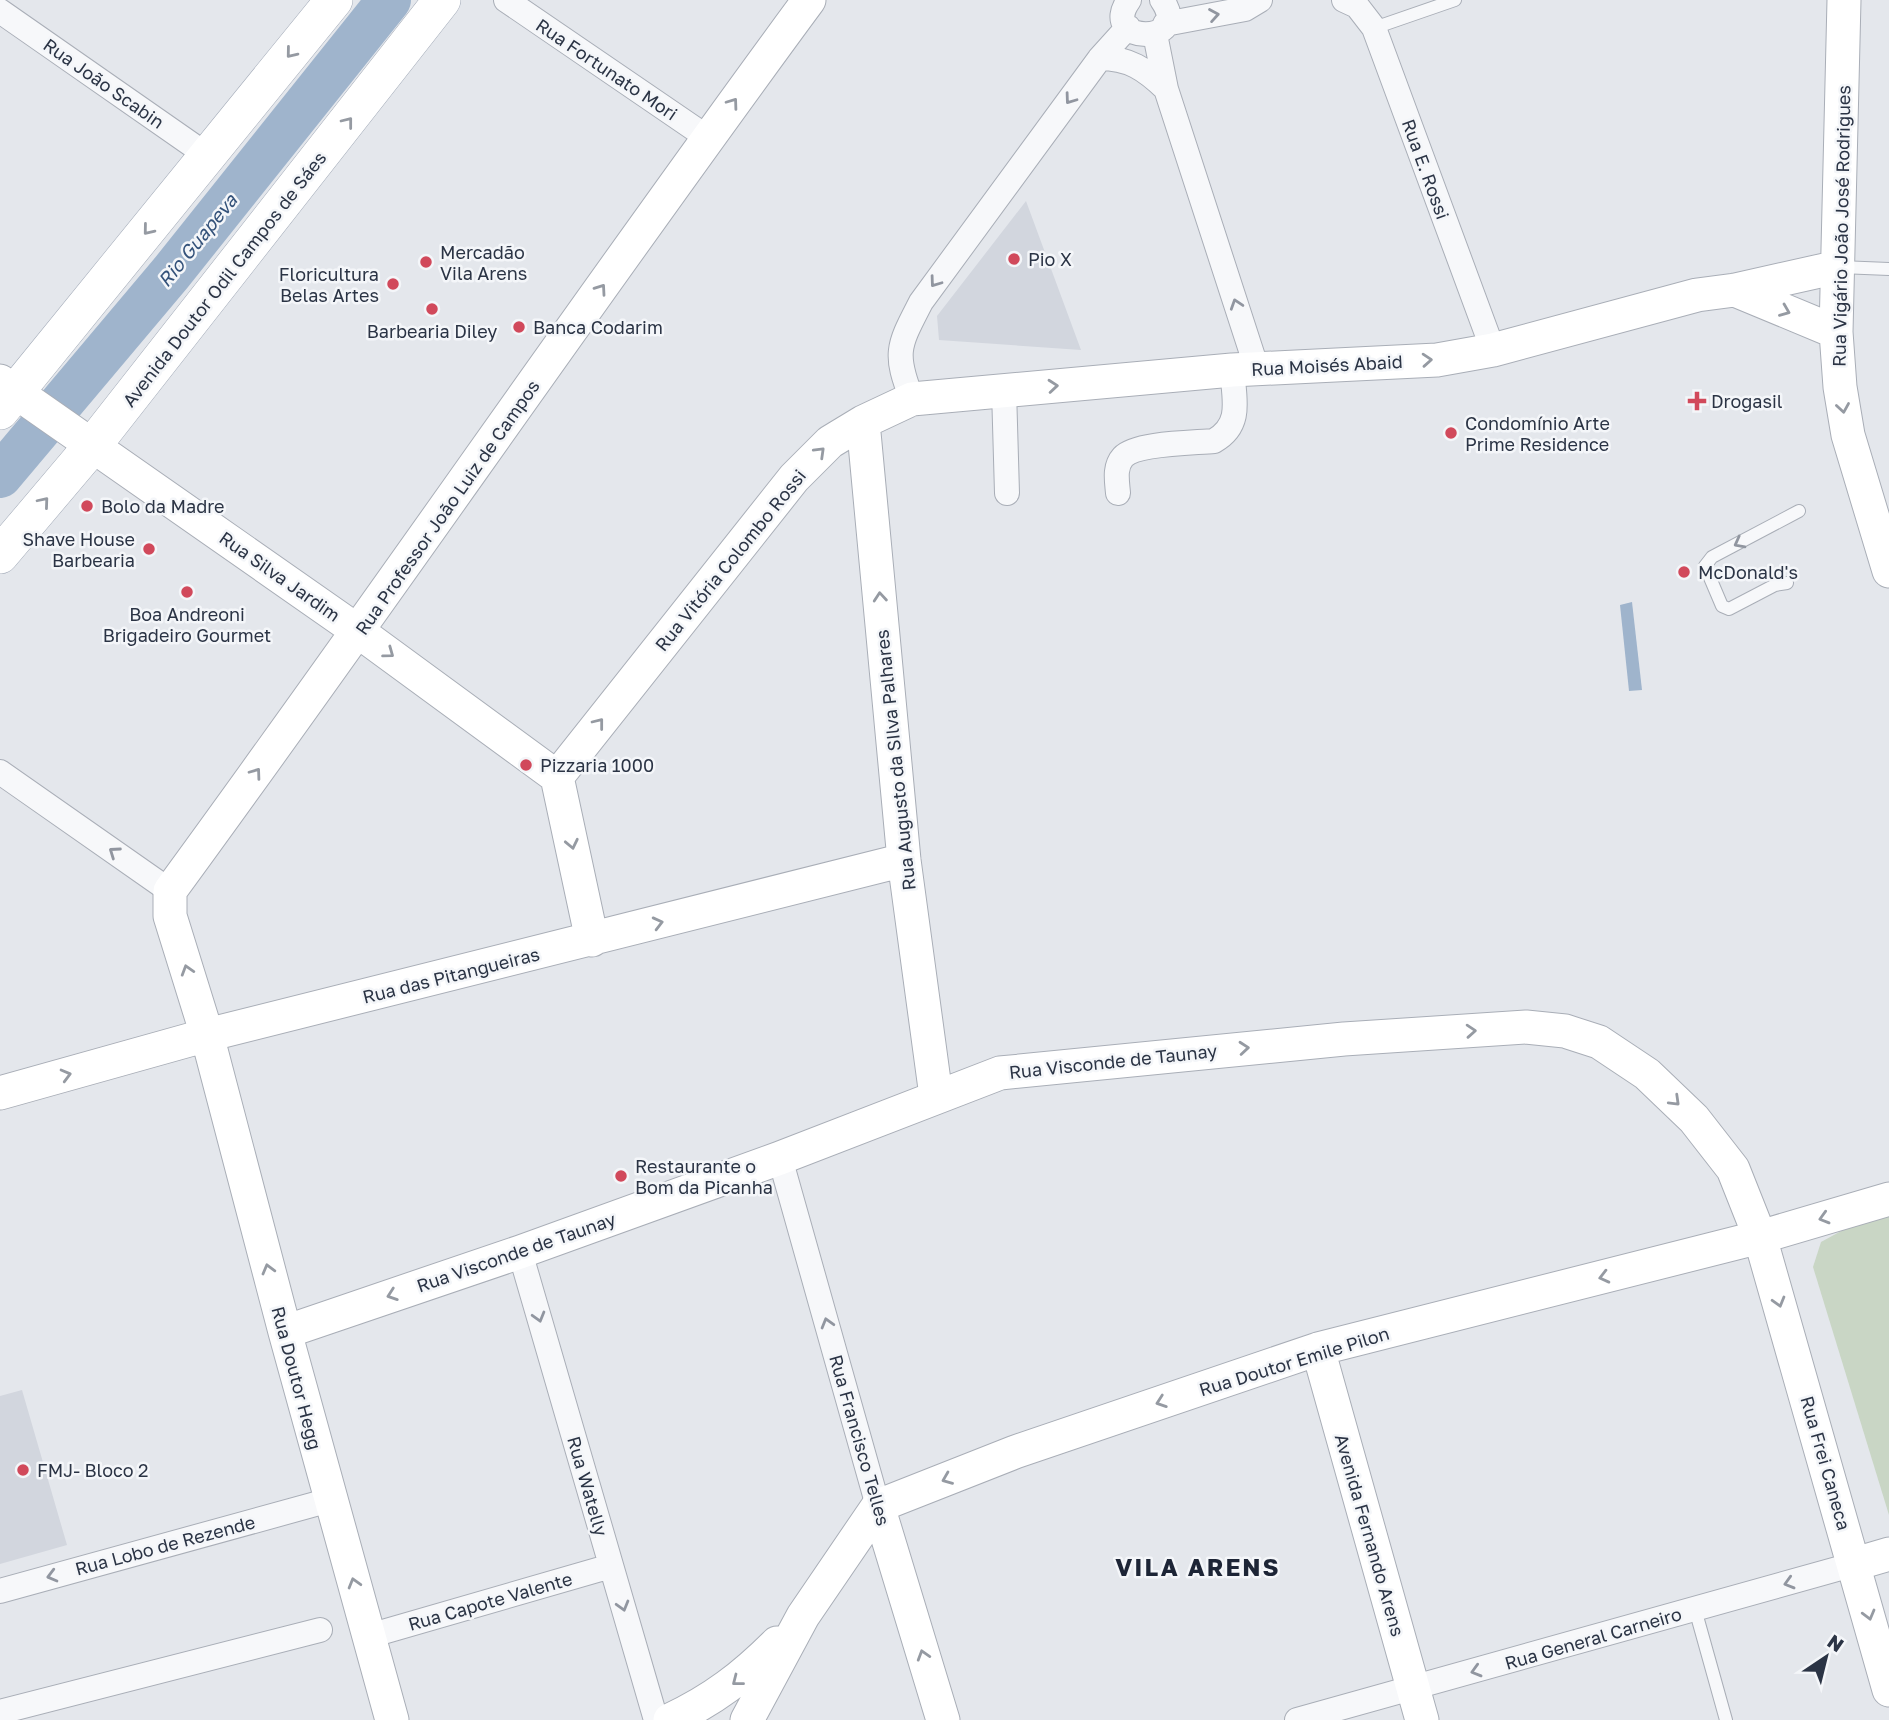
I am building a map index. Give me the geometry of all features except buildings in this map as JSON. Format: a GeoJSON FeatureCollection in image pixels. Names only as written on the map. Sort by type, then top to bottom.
{"type":"FeatureCollection","features":[{"type":"Feature","properties":{"kind":"main road"},"geometry":{"type":"LineString","coordinates":[[12,397],[334,0]]}},
{"type":"Feature","properties":{"kind":"main road","name":"Avenida Doutor Odil Campos de Sáes"},"geometry":{"type":"LineString","coordinates":[[0,555],[80,436],[442,0]]}},
{"type":"Feature","properties":{"kind":"street","name":"Rua Fortunato Mori"},"geometry":{"type":"LineString","coordinates":[[506,0],[708,138]]}},
{"type":"Feature","properties":{"kind":"street","name":"Rua Professor João Luiz de Campos"},"geometry":{"type":"LineString","coordinates":[[170,891],[359,632],[708,138],[809,0]]}},
{"type":"Feature","properties":{"kind":"street"},"geometry":{"type":"LineString","coordinates":[[1129,0],[1123,12],[1128,27],[1140,35],[1161,19],[1245,9],[1260,0]]}},
{"type":"Feature","properties":{"kind":"street","name":"Rua E. Rossi"},"geometry":{"type":"LineString","coordinates":[[1344,0],[1357,6],[1374,28],[1493,350]]}},
{"type":"Feature","properties":{"kind":"street","name":"Rua Vigário João José Rodrigues"},"geometry":{"type":"LineString","coordinates":[[1844,0],[1836,332],[1848,435],[1889,571]]}},
{"type":"Feature","properties":{"kind":"street","name":"Rua João Scabin"},"geometry":{"type":"LineString","coordinates":[[0,11],[208,156]]}},
{"type":"Feature","properties":{"kind":"street"},"geometry":{"type":"LineString","coordinates":[[1118,493],[1116,471],[1124,456],[1138,449],[1214,441],[1224,436],[1233,426],[1244,369],[1166,89],[1161,19]]}},
{"type":"Feature","properties":{"kind":"street"},"geometry":{"type":"LineString","coordinates":[[912,399],[899,367],[901,340],[921,302],[1100,58],[1128,27]]}},
{"type":"Feature","properties":{"kind":"street"},"geometry":{"type":"LineString","coordinates":[[1100,58],[1119,58],[1133,62],[1166,89]]}},
{"type":"Feature","properties":{"kind":"street","name":"Rua Moisés Abaid"},"geometry":{"type":"LineString","coordinates":[[912,399],[1244,369],[1437,360],[1493,350],[1697,295],[1735,290],[1838,267]]}},
{"type":"Feature","properties":{"kind":"street"},"geometry":{"type":"LineString","coordinates":[[1735,290],[1836,332]]}},
{"type":"Feature","properties":{"kind":"street"},"geometry":{"type":"LineString","coordinates":[[1004,390],[1007,493]]}},
{"type":"Feature","properties":{"kind":"street","name":"Rua Silva Jardim"},"geometry":{"type":"LineString","coordinates":[[12,397],[80,436],[359,632],[557,777]]}},
{"type":"Feature","properties":{"kind":"street","name":"Rua Vitória Colombo Rossi"},"geometry":{"type":"LineString","coordinates":[[557,777],[794,478],[830,442],[863,422],[912,399]]}},
{"type":"Feature","properties":{"kind":"street","name":"Rua Augusto da SIlva Palhares"},"geometry":{"type":"LineString","coordinates":[[863,422],[904,860],[936,1096]]}},
{"type":"Feature","properties":{"kind":"street"},"geometry":{"type":"LineString","coordinates":[[0,772],[170,891],[170,916],[207,1035]]}},
{"type":"Feature","properties":{"kind":"street"},"geometry":{"type":"LineString","coordinates":[[557,777],[592,940]]}},
{"type":"Feature","properties":{"kind":"street","name":"Rua das Pitangueiras"},"geometry":{"type":"LineString","coordinates":[[0,1093],[207,1035],[904,860]]}},
{"type":"Feature","properties":{"kind":"street","name":"Rua Visconde de Taunay"},"geometry":{"type":"LineString","coordinates":[[285,1332],[520,1252],[780,1158],[1000,1073],[1344,1038],[1526,1027],[1565,1031],[1599,1042],[1647,1074],[1694,1119],[1733,1170],[1760,1237]]}},
{"type":"Feature","properties":{"kind":"street","name":"Rua Doutor Hegg"},"geometry":{"type":"LineString","coordinates":[[207,1035],[390,1719]]}},
{"type":"Feature","properties":{"kind":"street","name":"Rua Francisco Telles"},"geometry":{"type":"LineString","coordinates":[[780,1158],[878,1506],[943,1720]]}},
{"type":"Feature","properties":{"kind":"street","name":"Rua Doutor Emile Pilon"},"geometry":{"type":"LineString","coordinates":[[878,1506],[1014,1452],[1318,1349],[1760,1237],[1889,1199]]}},
{"type":"Feature","properties":{"kind":"street","name":"Rua Frei Caneca"},"geometry":{"type":"LineString","coordinates":[[1760,1237],[1889,1690]]}},
{"type":"Feature","properties":{"kind":"street","name":"Rua Watelly"},"geometry":{"type":"LineString","coordinates":[[520,1252],[656,1720]]}},
{"type":"Feature","properties":{"kind":"street","name":"Avenida Fernando Arens"},"geometry":{"type":"LineString","coordinates":[[1318,1349],[1422,1720]]}},
{"type":"Feature","properties":{"kind":"street","name":"Rua Lobo de Rezende"},"geometry":{"type":"LineString","coordinates":[[0,1591],[330,1500]]}},
{"type":"Feature","properties":{"kind":"street"},"geometry":{"type":"LineString","coordinates":[[747,1720],[803,1616],[878,1506]]}},
{"type":"Feature","properties":{"kind":"street","name":"Rua General Carneiro"},"geometry":{"type":"LineString","coordinates":[[1297,1720],[1889,1554]]}},
{"type":"Feature","properties":{"kind":"street","name":"Rua Capote Valente"},"geometry":{"type":"LineString","coordinates":[[369,1636],[611,1566]]}},
{"type":"Feature","properties":{"kind":"street"},"geometry":{"type":"LineString","coordinates":[[670,1720],[705,1704],[740,1679],[803,1616]]}},
{"type":"Feature","properties":{"kind":"street"},"geometry":{"type":"LineString","coordinates":[[0,1712],[320,1630]]}},
{"type":"Feature","properties":{"kind":"lane"},"geometry":{"type":"LineString","coordinates":[[1374,28],[1455,0]]}},
{"type":"Feature","properties":{"kind":"lane"},"geometry":{"type":"LineString","coordinates":[[1838,267],[1889,269]]}},
{"type":"Feature","properties":{"kind":"lane"},"geometry":{"type":"LineString","coordinates":[[1787,583],[1775,585],[1729,609],[1722,606],[1705,566],[1712,557],[1799,510]]}},
{"type":"Feature","properties":{"kind":"lane"},"geometry":{"type":"LineString","coordinates":[[1695,1609],[1726,1720]]}},
{"type":"Feature","properties":{"kind":"shaded area","name":"Pio X"},"geometry":{"type":"Polygon","coordinates":[[[1026,201],[1081,350],[939,340],[937,316],[1026,201]]]}},
{"type":"Feature","properties":{"kind":"shaded area","name":"FMJ- Bloco 2"},"geometry":{"type":"Polygon","coordinates":[[[22,1390],[67,1545],[0,1564],[0,1396],[22,1390]]]}},
{"type":"Feature","properties":{"kind":"green space"},"geometry":{"type":"Polygon","coordinates":[[[1889,1214],[1889,1515],[1813,1267],[1821,1242],[1854,1224],[1889,1214]]]}},
{"type":"Feature","properties":{"kind":"water"},"geometry":{"type":"Polygon","coordinates":[[[1632,602],[1642,690],[1629,691],[1620,605],[1632,602]]]}},
{"type":"Feature","properties":{"kind":"waterway","name":"Rio Guapeva"},"geometry":{"type":"LineString","coordinates":[[0,476],[171,273],[389,0]]}},
{"type":"Feature","properties":{"kind":"place","name":"Pio X"},"geometry":{"type":"Point","coordinates":[1014,259]}},
{"type":"Feature","properties":{"kind":"place","name":"Mercadão Vila Arens"},"geometry":{"type":"Point","coordinates":[426,262]}},
{"type":"Feature","properties":{"kind":"place","name":"Floricultura Belas Artes"},"geometry":{"type":"Point","coordinates":[393,284]}},
{"type":"Feature","properties":{"kind":"place","name":"Barbearia Diley"},"geometry":{"type":"Point","coordinates":[432,309]}},
{"type":"Feature","properties":{"kind":"place","name":"Banca Codarim"},"geometry":{"type":"Point","coordinates":[519,327]}},
{"type":"Feature","properties":{"kind":"place","name":"Drogasil"},"geometry":{"type":"Point","coordinates":[1697,401]}},
{"type":"Feature","properties":{"kind":"place","name":"Condomínio Arte Prime Residence"},"geometry":{"type":"Point","coordinates":[1451,433]}},
{"type":"Feature","properties":{"kind":"place","name":"Bolo da Madre"},"geometry":{"type":"Point","coordinates":[87,506]}},
{"type":"Feature","properties":{"kind":"place","name":"Shave House Barbearia"},"geometry":{"type":"Point","coordinates":[149,549]}},
{"type":"Feature","properties":{"kind":"place","name":"McDonald's"},"geometry":{"type":"Point","coordinates":[1684,572]}},
{"type":"Feature","properties":{"kind":"place","name":"Boa Andreoni Brigadeiro Gourmet"},"geometry":{"type":"Point","coordinates":[187,592]}},
{"type":"Feature","properties":{"kind":"place","name":"Pizzaria 1000"},"geometry":{"type":"Point","coordinates":[526,765]}},
{"type":"Feature","properties":{"kind":"place","name":"Restaurante o Bom da Picanha"},"geometry":{"type":"Point","coordinates":[621,1176]}},
{"type":"Feature","properties":{"kind":"place","name":"FMJ- Bloco 2"},"geometry":{"type":"Point","coordinates":[23,1470]}},
{"type":"Feature","properties":{"kind":"district","name":"VILA ARENS"},"geometry":{"type":"Point","coordinates":[1198,1566]}}]}
